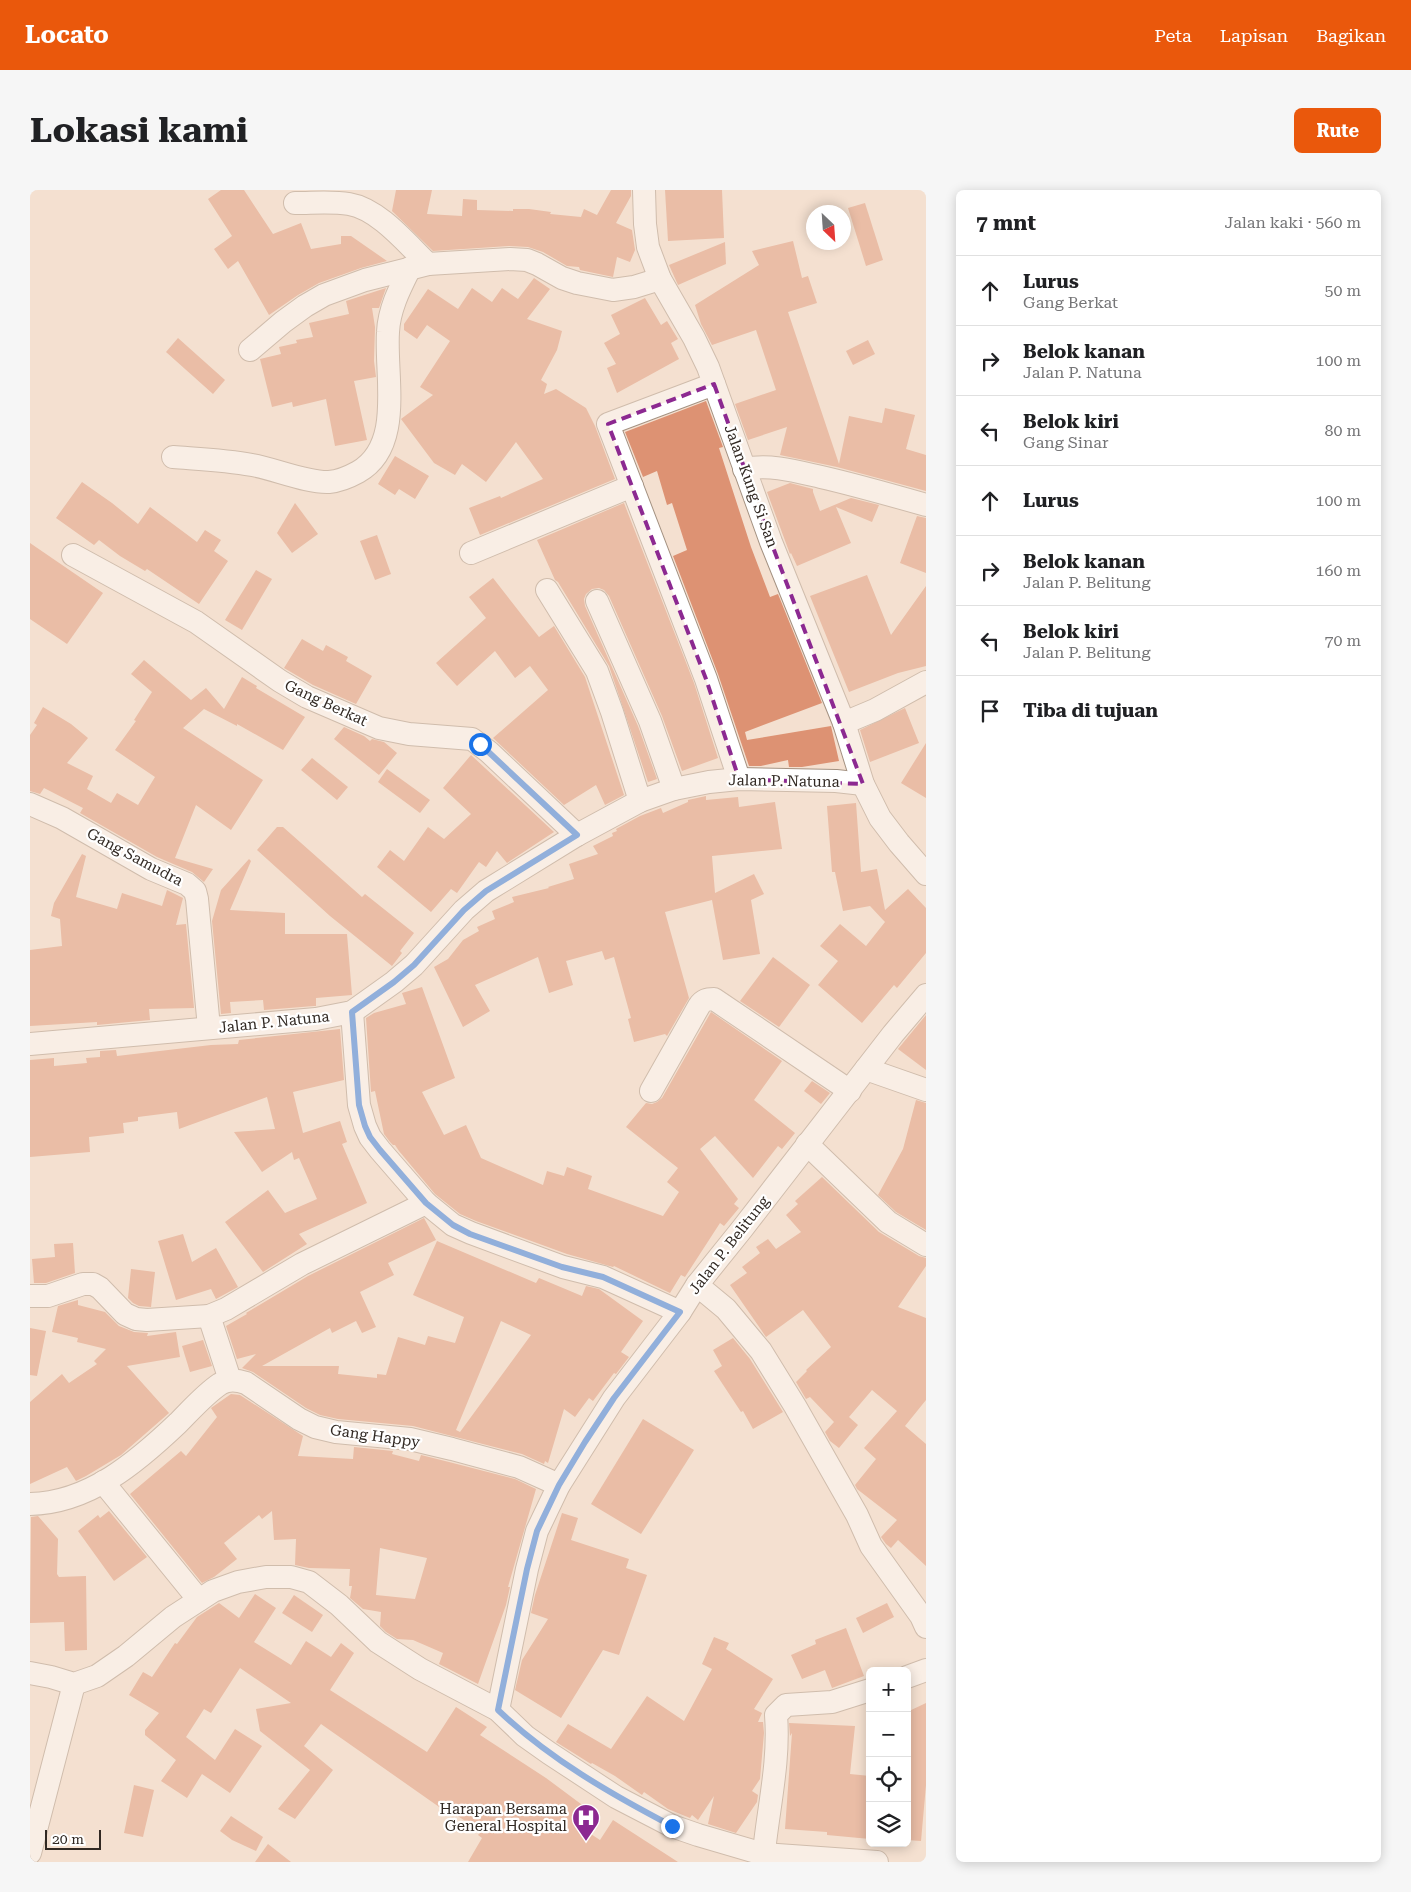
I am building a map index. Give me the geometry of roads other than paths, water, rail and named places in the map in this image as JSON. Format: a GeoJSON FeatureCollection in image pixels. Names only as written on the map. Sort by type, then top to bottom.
{"type":"FeatureCollection","features":[{"type":"Feature","properties":{"kind":"street","name":"Jalan Kung Si San"},"geometry":{"type":"LineString","coordinates":[[644,190],[648,247],[660,279],[694,338],[714,384],[771,542],[844,723],[864,784],[880,818],[898,843],[926,874]]}},
{"type":"Feature","properties":{"kind":"street"},"geometry":{"type":"LineString","coordinates":[[295,203],[348,204],[361,207],[374,214],[419,266]]}},
{"type":"Feature","properties":{"kind":"street"},"geometry":{"type":"LineString","coordinates":[[250,350],[290,316],[324,295],[358,282],[419,266],[510,259],[527,260],[562,278],[613,290],[634,287],[660,279]]}},
{"type":"Feature","properties":{"kind":"street"},"geometry":{"type":"LineString","coordinates":[[173,457],[251,464],[330,482],[347,478],[362,470],[374,460],[382,446],[387,426],[389,404],[388,332],[392,310],[399,290],[419,266]]}},
{"type":"Feature","properties":{"kind":"street"},"geometry":{"type":"LineString","coordinates":[[714,384],[608,424],[706,678],[739,779]]}},
{"type":"Feature","properties":{"kind":"street"},"geometry":{"type":"LineString","coordinates":[[744,469],[774,466],[926,505]]}},
{"type":"Feature","properties":{"kind":"street"},"geometry":{"type":"LineString","coordinates":[[471,553],[632,486]]}},
{"type":"Feature","properties":{"kind":"street","name":"Gang Berkat"},"geometry":{"type":"LineString","coordinates":[[73,555],[196,622],[280,681],[307,697],[379,728],[417,735],[472,739],[489,752],[577,835]]}},
{"type":"Feature","properties":{"kind":"street"},"geometry":{"type":"LineString","coordinates":[[547,590],[597,671],[640,801]]}},
{"type":"Feature","properties":{"kind":"street"},"geometry":{"type":"LineString","coordinates":[[597,601],[650,721],[674,789]]}},
{"type":"Feature","properties":{"kind":"street"},"geometry":{"type":"LineString","coordinates":[[844,723],[875,710],[926,682]]}},
{"type":"Feature","properties":{"kind":"street","name":"Jalan P. Natuna"},"geometry":{"type":"LineString","coordinates":[[30,1044],[316,1019],[352,1012],[414,965],[464,910],[486,891],[577,835],[640,801],[674,789],[709,782],[739,779],[836,781],[864,784]]}},
{"type":"Feature","properties":{"kind":"street","name":"Gang Samudra"},"geometry":{"type":"LineString","coordinates":[[30,804],[62,818],[151,868],[187,884],[194,891],[197,899],[209,1028]]}},
{"type":"Feature","properties":{"kind":"street","name":"Jalan P. Belitung"},"geometry":{"type":"LineString","coordinates":[[498,1710],[527,1569],[537,1531],[559,1485],[614,1398],[680,1312],[704,1291],[742,1229],[807,1144],[850,1091],[876,1072],[926,995]]}},
{"type":"Feature","properties":{"kind":"street"},"geometry":{"type":"LineString","coordinates":[[651,1091],[698,1006],[702,1001],[714,999],[850,1091]]}},
{"type":"Feature","properties":{"kind":"street"},"geometry":{"type":"LineString","coordinates":[[352,1012],[359,1105],[365,1126],[370,1137],[380,1150],[426,1203],[453,1225],[470,1234],[562,1267],[603,1277],[680,1312]]}},
{"type":"Feature","properties":{"kind":"street"},"geometry":{"type":"LineString","coordinates":[[876,1072],[926,1090]]}},
{"type":"Feature","properties":{"kind":"street"},"geometry":{"type":"LineString","coordinates":[[807,1144],[888,1222],[926,1245]]}},
{"type":"Feature","properties":{"kind":"street"},"geometry":{"type":"LineString","coordinates":[[30,1296],[48,1296],[84,1284],[93,1284],[100,1288],[125,1314],[136,1319],[209,1316],[226,1309],[302,1264],[426,1203]]}},
{"type":"Feature","properties":{"kind":"street"},"geometry":{"type":"LineString","coordinates":[[704,1291],[726,1309],[761,1352],[795,1406],[857,1515],[871,1546],[921,1616],[926,1627]]}},
{"type":"Feature","properties":{"kind":"street"},"geometry":{"type":"LineString","coordinates":[[30,1504],[60,1501],[125,1470],[148,1452],[221,1383],[230,1380],[209,1316]]}},
{"type":"Feature","properties":{"kind":"street","name":"Gang Happy"},"geometry":{"type":"LineString","coordinates":[[230,1380],[246,1382],[315,1427],[336,1432],[410,1440],[452,1449],[519,1467],[559,1485]]}},
{"type":"Feature","properties":{"kind":"street"},"geometry":{"type":"LineString","coordinates":[[103,1482],[199,1600]]}},
{"type":"Feature","properties":{"kind":"street"},"geometry":{"type":"LineString","coordinates":[[30,1673],[51,1676],[74,1684],[96,1676],[114,1665],[173,1617],[213,1591],[238,1582],[266,1577],[291,1577],[309,1582],[339,1605],[378,1642],[420,1669],[498,1710],[526,1736],[549,1753],[616,1797],[672,1826],[763,1858],[877,1862]]}},
{"type":"Feature","properties":{"kind":"street"},"geometry":{"type":"LineString","coordinates":[[911,1676],[926,1670]]}},
{"type":"Feature","properties":{"kind":"street"},"geometry":{"type":"LineString","coordinates":[[30,1852],[74,1684]]}},
{"type":"Feature","properties":{"kind":"street"},"geometry":{"type":"LineString","coordinates":[[763,1858],[772,1800],[778,1737],[776,1715],[786,1706],[832,1702],[866,1691]]}},
{"type":"Feature","properties":{"kind":"place","name":"Harapan Bersama General Hospital"},"geometry":{"type":"Point","coordinates":[586,1842]}}]}
